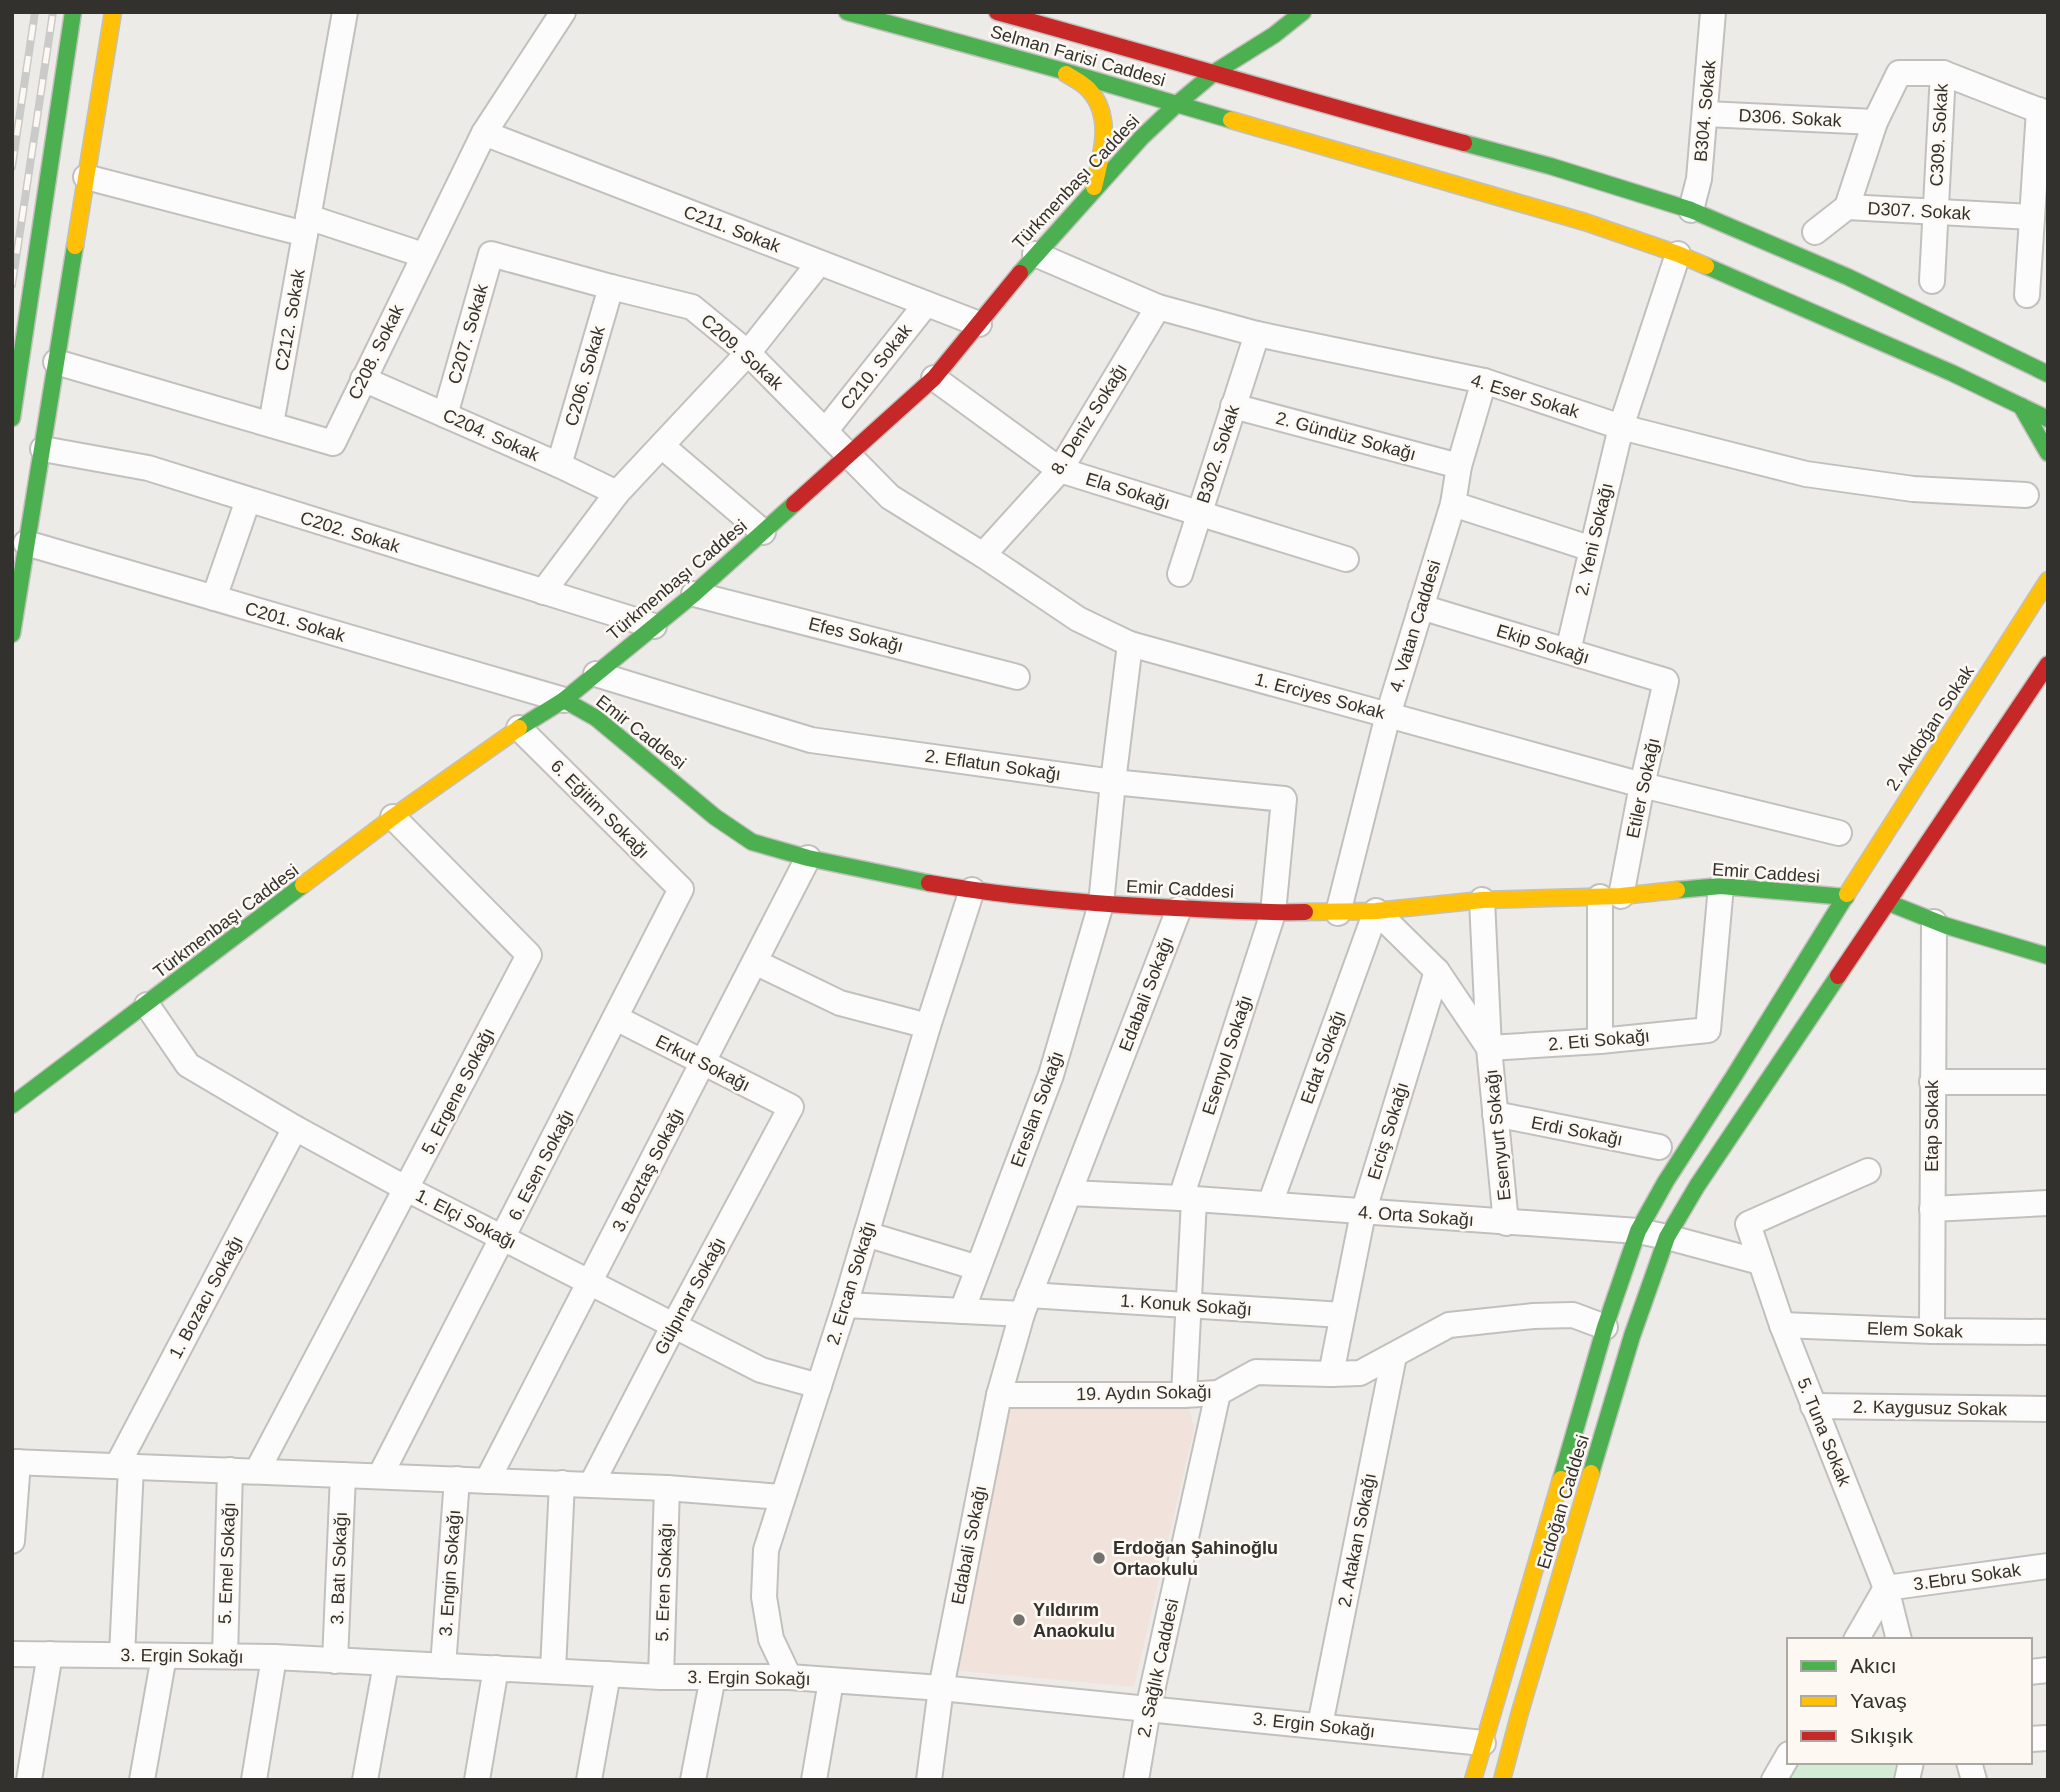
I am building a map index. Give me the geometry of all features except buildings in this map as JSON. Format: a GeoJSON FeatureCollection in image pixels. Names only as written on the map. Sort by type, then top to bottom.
{"type":"FeatureCollection","features":[{"type":"Feature","properties":{"kind":"main road"},"geometry":{"type":"LineString","coordinates":[[12,418],[73,12]]}},
{"type":"Feature","properties":{"kind":"main road"},"geometry":{"type":"LineString","coordinates":[[12,634],[113,12]]}},
{"type":"Feature","properties":{"kind":"main road","name":"Selman Farisi Caddesi"},"geometry":{"type":"LineString","coordinates":[[847,12],[1060,70],[1585,222],[1678,254],[1952,373],[2048,419]]}},
{"type":"Feature","properties":{"kind":"main road","name":"Selman Farisi Caddesi"},"geometry":{"type":"LineString","coordinates":[[996,12],[1215,72],[1326,106],[1550,166],[1691,209],[1848,277],[2048,374]]}},
{"type":"Feature","properties":{"kind":"main road","name":"Türkmenbaşı Caddesi"},"geometry":{"type":"LineString","coordinates":[[12,1105],[393,817],[519,728],[564,700],[694,594],[933,377],[1034,254],[1142,136],[1215,72],[1274,35],[1303,12]]}},
{"type":"Feature","properties":{"kind":"main road"},"geometry":{"type":"LineString","coordinates":[[1060,70],[1090,91],[1102,111],[1104,135],[1094,187]]}},
{"type":"Feature","properties":{"kind":"main road"},"geometry":{"type":"LineString","coordinates":[[2021,406],[2048,453]]}},
{"type":"Feature","properties":{"kind":"main road","name":"2. Akdoğan Sokak"},"geometry":{"type":"LineString","coordinates":[[1474,1780],[1605,1327],[1638,1231],[1665,1181],[2048,580]]}},
{"type":"Feature","properties":{"kind":"main road","name":"Erdoğan Caddesi"},"geometry":{"type":"LineString","coordinates":[[1502,1780],[1632,1336],[1667,1237],[1698,1186],[2048,664]]}},
{"type":"Feature","properties":{"kind":"main road","name":"Emir Caddesi"},"geometry":{"type":"LineString","coordinates":[[564,700],[596,718],[715,817],[752,842],[808,858],[972,890],[1101,904],[1273,913],[1376,911],[1482,900],[1610,896],[1721,886],[1846,897]]}},
{"type":"Feature","properties":{"kind":"main road"},"geometry":{"type":"LineString","coordinates":[[1889,903],[1934,922],[2048,956]]}},
{"type":"Feature","properties":{"kind":"street","name":"C212. Sokak"},"geometry":{"type":"LineString","coordinates":[[271,424],[345,12]]}},
{"type":"Feature","properties":{"kind":"street","name":"C208. Sokak"},"geometry":{"type":"LineString","coordinates":[[56,362],[333,443],[484,133],[563,12]]}},
{"type":"Feature","properties":{"kind":"street","name":"B304. Sokak"},"geometry":{"type":"LineString","coordinates":[[1691,209],[1699,178],[1713,12]]}},
{"type":"Feature","properties":{"kind":"street"},"geometry":{"type":"LineString","coordinates":[[1847,207],[1875,122],[1899,74],[1943,73],[2043,112],[2027,295]]}},
{"type":"Feature","properties":{"kind":"street","name":"C309. Sokak"},"geometry":{"type":"LineString","coordinates":[[1932,281],[1943,73]]}},
{"type":"Feature","properties":{"kind":"street","name":"D306. Sokak"},"geometry":{"type":"LineString","coordinates":[[1706,114],[1875,122]]}},
{"type":"Feature","properties":{"kind":"street","name":"C211. Sokak"},"geometry":{"type":"LineString","coordinates":[[484,133],[979,324]]}},
{"type":"Feature","properties":{"kind":"street"},"geometry":{"type":"LineString","coordinates":[[86,177],[307,225],[423,255]]}},
{"type":"Feature","properties":{"kind":"street","name":"D307. Sokak"},"geometry":{"type":"LineString","coordinates":[[1815,232],[1847,207],[2032,217]]}},
{"type":"Feature","properties":{"kind":"street","name":"C209. Sokak"},"geometry":{"type":"LineString","coordinates":[[491,254],[692,307],[748,353],[850,454]]}},
{"type":"Feature","properties":{"kind":"street","name":"C207. Sokak"},"geometry":{"type":"LineString","coordinates":[[445,415],[491,254]]}},
{"type":"Feature","properties":{"kind":"street","name":"4. Eser Sokak"},"geometry":{"type":"LineString","coordinates":[[1034,254],[1157,307],[1257,334],[1484,382],[1621,427],[1807,474],[1913,489],[2026,495]]}},
{"type":"Feature","properties":{"kind":"street"},"geometry":{"type":"LineString","coordinates":[[1621,427],[1678,254]]}},
{"type":"Feature","properties":{"kind":"street"},"geometry":{"type":"LineString","coordinates":[[543,592],[617,493],[748,353],[819,263]]}},
{"type":"Feature","properties":{"kind":"street","name":"C206. Sokak"},"geometry":{"type":"LineString","coordinates":[[559,465],[611,287]]}},
{"type":"Feature","properties":{"kind":"street","name":"C210. Sokak"},"geometry":{"type":"LineString","coordinates":[[826,430],[926,304]]}},
{"type":"Feature","properties":{"kind":"street","name":"8. Deniz Sokağı"},"geometry":{"type":"LineString","coordinates":[[983,555],[1060,470],[1157,307]]}},
{"type":"Feature","properties":{"kind":"street","name":"B302. Sokak"},"geometry":{"type":"LineString","coordinates":[[1180,574],[1257,334]]}},
{"type":"Feature","properties":{"kind":"street","name":"Ela Sokağı"},"geometry":{"type":"LineString","coordinates":[[933,377],[1060,470],[1346,559]]}},
{"type":"Feature","properties":{"kind":"street","name":"C204. Sokak"},"geometry":{"type":"LineString","coordinates":[[363,379],[617,493]]}},
{"type":"Feature","properties":{"kind":"street","name":"4. Vatan Caddesi"},"geometry":{"type":"LineString","coordinates":[[1338,913],[1388,715],[1453,504],[1460,466],[1484,382]]}},
{"type":"Feature","properties":{"kind":"street","name":"2. Gündüz Sokağı"},"geometry":{"type":"LineString","coordinates":[[1233,406],[1460,466]]}},
{"type":"Feature","properties":{"kind":"street","name":"2. Yeni Sokağı"},"geometry":{"type":"LineString","coordinates":[[1568,651],[1621,427]]}},
{"type":"Feature","properties":{"kind":"street"},"geometry":{"type":"LineString","coordinates":[[662,446],[763,532]]}},
{"type":"Feature","properties":{"kind":"street","name":"C202. Sokak"},"geometry":{"type":"LineString","coordinates":[[43,449],[148,468],[654,626]]}},
{"type":"Feature","properties":{"kind":"street","name":"1. Erciyes Sokak"},"geometry":{"type":"LineString","coordinates":[[850,454],[890,497],[1078,619],[1130,644],[1642,785],[1839,833]]}},
{"type":"Feature","properties":{"kind":"street"},"geometry":{"type":"LineString","coordinates":[[214,598],[248,500]]}},
{"type":"Feature","properties":{"kind":"street"},"geometry":{"type":"LineString","coordinates":[[1453,504],[1592,549]]}},
{"type":"Feature","properties":{"kind":"street","name":"C201. Sokak"},"geometry":{"type":"LineString","coordinates":[[26,544],[564,700]]}},
{"type":"Feature","properties":{"kind":"street","name":"Efes Sokağı"},"geometry":{"type":"LineString","coordinates":[[694,594],[1017,677]]}},
{"type":"Feature","properties":{"kind":"street","name":"Ekip Sokağı"},"geometry":{"type":"LineString","coordinates":[[1421,607],[1666,681]]}},
{"type":"Feature","properties":{"kind":"street","name":"Ereslan Sokağı"},"geometry":{"type":"LineString","coordinates":[[962,1311],[1051,1075],[1101,904],[1130,644]]}},
{"type":"Feature","properties":{"kind":"street","name":"2. Eflatun Sokağı"},"geometry":{"type":"LineString","coordinates":[[596,674],[811,740],[1113,782],[1284,799],[1273,913]]}},
{"type":"Feature","properties":{"kind":"street","name":"Etiler Sokağı"},"geometry":{"type":"LineString","coordinates":[[1600,1041],[1610,896],[1642,785],[1666,681]]}},
{"type":"Feature","properties":{"kind":"street","name":"6. Eğitim Sokağı"},"geometry":{"type":"LineString","coordinates":[[519,728],[681,890]]}},
{"type":"Feature","properties":{"kind":"street","name":"5. Ergene Sokağı"},"geometry":{"type":"LineString","coordinates":[[257,1471],[529,955],[393,817]]}},
{"type":"Feature","properties":{"kind":"street","name":"3. Boztaş Sokağı"},"geometry":{"type":"LineString","coordinates":[[486,1481],[808,858]]}},
{"type":"Feature","properties":{"kind":"street","name":"2. Eti Sokağı"},"geometry":{"type":"LineString","coordinates":[[1489,1048],[1600,1041],[1708,1030],[1721,886]]}},
{"type":"Feature","properties":{"kind":"street","name":"6. Esen Sokağı"},"geometry":{"type":"LineString","coordinates":[[380,1476],[681,890]]}},
{"type":"Feature","properties":{"kind":"street","name":"2. Ercan Sokağı"},"geometry":{"type":"LineString","coordinates":[[789,1677],[771,1639],[764,1597],[766,1550],[845,1306],[928,1026],[972,890]]}},
{"type":"Feature","properties":{"kind":"street","name":"Esenyurt Sokağı"},"geometry":{"type":"LineString","coordinates":[[1482,900],[1489,1048],[1506,1223]]}},
{"type":"Feature","properties":{"kind":"street","name":"Edabali Sokağı"},"geometry":{"type":"LineString","coordinates":[[929,1780],[941,1688],[999,1395],[1026,1305],[1179,909]]}},
{"type":"Feature","properties":{"kind":"street","name":"Esenyurt Sokağı"},"geometry":{"type":"LineString","coordinates":[[1376,911],[1437,971],[1489,1048]]}},
{"type":"Feature","properties":{"kind":"street","name":"Edat Sokağı"},"geometry":{"type":"LineString","coordinates":[[1270,1204],[1376,911]]}},
{"type":"Feature","properties":{"kind":"street","name":"Esenyol Sokağı"},"geometry":{"type":"LineString","coordinates":[[1184,1395],[1189,1304],[1187,1199],[1273,913]]}},
{"type":"Feature","properties":{"kind":"street","name":"Etap Sokak"},"geometry":{"type":"LineString","coordinates":[[1932,1331],[1934,922]]}},
{"type":"Feature","properties":{"kind":"street"},"geometry":{"type":"LineString","coordinates":[[755,962],[840,1003],[928,1026]]}},
{"type":"Feature","properties":{"kind":"street","name":"Erciş Sokağı"},"geometry":{"type":"LineString","coordinates":[[1331,1374],[1363,1213],[1437,971]]}},
{"type":"Feature","properties":{"kind":"street","name":"1. Elçi Sokağı"},"geometry":{"type":"LineString","coordinates":[[147,1005],[188,1065],[295,1128],[407,1189],[761,1370],[818,1386]]}},
{"type":"Feature","properties":{"kind":"street","name":"Erkut Sokağı"},"geometry":{"type":"LineString","coordinates":[[616,1018],[791,1107]]}},
{"type":"Feature","properties":{"kind":"street"},"geometry":{"type":"LineString","coordinates":[[1932,1082],[2048,1082]]}},
{"type":"Feature","properties":{"kind":"street","name":"Gülpınar Sokağı"},"geometry":{"type":"LineString","coordinates":[[591,1485],[791,1107]]}},
{"type":"Feature","properties":{"kind":"street","name":"Erdi Sokağı"},"geometry":{"type":"LineString","coordinates":[[1496,1114],[1659,1147]]}},
{"type":"Feature","properties":{"kind":"street","name":"1. Bozacı Sokağı"},"geometry":{"type":"LineString","coordinates":[[122,1655],[124,1467],[295,1128]]}},
{"type":"Feature","properties":{"kind":"street","name":"5. Tuna Sokak"},"geometry":{"type":"LineString","coordinates":[[1868,1171],[1748,1224],[1782,1325],[1886,1588],[1898,1638]]}},
{"type":"Feature","properties":{"kind":"street","name":"4. Orta Sokağı"},"geometry":{"type":"LineString","coordinates":[[1069,1193],[1270,1204],[1363,1213],[1638,1231],[1760,1262]]}},
{"type":"Feature","properties":{"kind":"street"},"geometry":{"type":"LineString","coordinates":[[1932,1209],[2048,1203]]}},
{"type":"Feature","properties":{"kind":"street"},"geometry":{"type":"LineString","coordinates":[[866,1234],[978,1268]]}},
{"type":"Feature","properties":{"kind":"street","name":"1. Konuk Sokağı"},"geometry":{"type":"LineString","coordinates":[[1026,1305],[1189,1304],[1342,1315]]}},
{"type":"Feature","properties":{"kind":"street"},"geometry":{"type":"LineString","coordinates":[[845,1306],[962,1311],[1026,1305]]}},
{"type":"Feature","properties":{"kind":"street","name":"19. Aydın Sokağı"},"geometry":{"type":"LineString","coordinates":[[999,1395],[1218,1393],[1256,1372],[1360,1373],[1449,1325],[1533,1316],[1573,1315],[1605,1327]]}},
{"type":"Feature","properties":{"kind":"street","name":"Elem Sokak"},"geometry":{"type":"LineString","coordinates":[[1782,1325],[2048,1332]]}},
{"type":"Feature","properties":{"kind":"street","name":"2. Atakan Sokağı"},"geometry":{"type":"LineString","coordinates":[[1320,1725],[1394,1356]]}},
{"type":"Feature","properties":{"kind":"street","name":"2. Sağlık Caddesi"},"geometry":{"type":"LineString","coordinates":[[1136,1780],[1148,1709],[1218,1393]]}},
{"type":"Feature","properties":{"kind":"street","name":"2. Kaygusuz Sokak"},"geometry":{"type":"LineString","coordinates":[[1813,1406],[2048,1409]]}},
{"type":"Feature","properties":{"kind":"street"},"geometry":{"type":"LineString","coordinates":[[12,1541],[15,1462],[562,1483],[782,1497]]}},
{"type":"Feature","properties":{"kind":"street","name":"5. Emel Sokağı"},"geometry":{"type":"LineString","coordinates":[[225,1656],[230,1470]]}},
{"type":"Feature","properties":{"kind":"street","name":"3. Batı Sokağı"},"geometry":{"type":"LineString","coordinates":[[335,1661],[343,1475]]}},
{"type":"Feature","properties":{"kind":"street","name":"3. Engin Sokağı"},"geometry":{"type":"LineString","coordinates":[[443,1666],[457,1479]]}},
{"type":"Feature","properties":{"kind":"street"},"geometry":{"type":"LineString","coordinates":[[553,1670],[562,1483]]}},
{"type":"Feature","properties":{"kind":"street","name":"5. Eren Sokağı"},"geometry":{"type":"LineString","coordinates":[[661,1677],[667,1488]]}},
{"type":"Feature","properties":{"kind":"street","name":"3.Ebru Sokak"},"geometry":{"type":"LineString","coordinates":[[1886,1588],[2048,1566]]}},
{"type":"Feature","properties":{"kind":"street"},"geometry":{"type":"LineString","coordinates":[[1857,1638],[1886,1588]]}},
{"type":"Feature","properties":{"kind":"street","name":"3. Ergin Sokağı"},"geometry":{"type":"LineString","coordinates":[[12,1654],[274,1657],[661,1677],[789,1677],[941,1688],[1483,1742]]}},
{"type":"Feature","properties":{"kind":"street"},"geometry":{"type":"LineString","coordinates":[[29,1780],[50,1654]]}},
{"type":"Feature","properties":{"kind":"street"},"geometry":{"type":"LineString","coordinates":[[142,1780],[164,1656]]}},
{"type":"Feature","properties":{"kind":"street"},"geometry":{"type":"LineString","coordinates":[[254,1780],[274,1657]]}},
{"type":"Feature","properties":{"kind":"street"},"geometry":{"type":"LineString","coordinates":[[365,1780],[386,1664]]}},
{"type":"Feature","properties":{"kind":"street"},"geometry":{"type":"LineString","coordinates":[[477,1780],[496,1668]]}},
{"type":"Feature","properties":{"kind":"street"},"geometry":{"type":"LineString","coordinates":[[589,1780],[608,1674]]}},
{"type":"Feature","properties":{"kind":"street"},"geometry":{"type":"LineString","coordinates":[[694,1780],[713,1677]]}},
{"type":"Feature","properties":{"kind":"street"},"geometry":{"type":"LineString","coordinates":[[814,1780],[831,1681]]}},
{"type":"Feature","properties":{"kind":"street"},"geometry":{"type":"LineString","coordinates":[[1774,1780],[1787,1757]]}},
{"type":"Feature","properties":{"kind":"shaded area","name":"Erdoğan Şahinoğlu Ortaokulu"},"geometry":{"type":"Polygon","coordinates":[[[1009,1409],[1190,1409],[1194,1429],[1134,1687],[952,1670],[983,1544],[1009,1409]]]}},
{"type":"Feature","properties":{"kind":"green space"},"geometry":{"type":"Polygon","coordinates":[[[1798,1764],[1899,1764],[1895,1780],[1788,1780],[1798,1764]]]}},
{"type":"Feature","properties":{"kind":"railway"},"geometry":{"type":"LineString","coordinates":[[12,167],[35,12]]}},
{"type":"Feature","properties":{"kind":"railway"},"geometry":{"type":"LineString","coordinates":[[12,285],[53,12]]}},
{"type":"Feature","properties":{"kind":"traffic: fast"},"geometry":{"type":"LineString","coordinates":[[12,418],[73,12]]}},
{"type":"Feature","properties":{"kind":"traffic: fast"},"geometry":{"type":"LineString","coordinates":[[847,12],[1231,120]]}},
{"type":"Feature","properties":{"kind":"traffic: fast"},"geometry":{"type":"LineString","coordinates":[[1020,273],[1142,137],[1177,104],[1215,72],[1274,35],[1303,12]]}},
{"type":"Feature","properties":{"kind":"traffic: fast"},"geometry":{"type":"LineString","coordinates":[[1464,143],[1550,166],[1691,210],[1848,277],[2048,374]]}},
{"type":"Feature","properties":{"kind":"traffic: fast"},"geometry":{"type":"LineString","coordinates":[[12,634],[75,246]]}},
{"type":"Feature","properties":{"kind":"traffic: fast"},"geometry":{"type":"LineString","coordinates":[[1706,266],[1952,373],[2048,419]]}},
{"type":"Feature","properties":{"kind":"traffic: fast"},"geometry":{"type":"LineString","coordinates":[[2021,406],[2048,453]]}},
{"type":"Feature","properties":{"kind":"traffic: fast"},"geometry":{"type":"LineString","coordinates":[[519,728],[564,700],[694,594],[794,504]]}},
{"type":"Feature","properties":{"kind":"traffic: fast"},"geometry":{"type":"LineString","coordinates":[[564,700],[596,718],[715,817],[752,842],[808,858],[929,883]]}},
{"type":"Feature","properties":{"kind":"traffic: fast"},"geometry":{"type":"LineString","coordinates":[[12,1105],[303,885]]}},
{"type":"Feature","properties":{"kind":"traffic: fast"},"geometry":{"type":"LineString","coordinates":[[1677,890],[1721,886],[1846,897]]}},
{"type":"Feature","properties":{"kind":"traffic: fast"},"geometry":{"type":"LineString","coordinates":[[1561,1479],[1605,1327],[1638,1231],[1666,1181],[1847,894]]}},
{"type":"Feature","properties":{"kind":"traffic: fast"},"geometry":{"type":"LineString","coordinates":[[1889,903],[1947,926],[2048,956]]}},
{"type":"Feature","properties":{"kind":"traffic: fast"},"geometry":{"type":"LineString","coordinates":[[1591,1473],[1632,1336],[1667,1237],[1697,1186],[1838,976]]}},
{"type":"Feature","properties":{"kind":"traffic: slow"},"geometry":{"type":"LineString","coordinates":[[75,246],[113,12]]}},
{"type":"Feature","properties":{"kind":"traffic: slow"},"geometry":{"type":"LineString","coordinates":[[1066,74],[1089,90],[1101,112],[1104,137],[1094,187]]}},
{"type":"Feature","properties":{"kind":"traffic: slow"},"geometry":{"type":"LineString","coordinates":[[1231,120],[1585,222],[1706,266]]}},
{"type":"Feature","properties":{"kind":"traffic: slow"},"geometry":{"type":"LineString","coordinates":[[1847,894],[2048,580]]}},
{"type":"Feature","properties":{"kind":"traffic: slow"},"geometry":{"type":"LineString","coordinates":[[303,885],[519,728]]}},
{"type":"Feature","properties":{"kind":"traffic: slow"},"geometry":{"type":"LineString","coordinates":[[1305,912],[1376,911],[1482,900],[1621,896],[1677,890]]}},
{"type":"Feature","properties":{"kind":"traffic: slow"},"geometry":{"type":"LineString","coordinates":[[1502,1780],[1591,1473]]}},
{"type":"Feature","properties":{"kind":"traffic: slow"},"geometry":{"type":"LineString","coordinates":[[1473,1780],[1561,1479]]}},
{"type":"Feature","properties":{"kind":"traffic: jam"},"geometry":{"type":"LineString","coordinates":[[997,12],[1464,143]]}},
{"type":"Feature","properties":{"kind":"traffic: jam"},"geometry":{"type":"LineString","coordinates":[[794,504],[934,378],[1020,273]]}},
{"type":"Feature","properties":{"kind":"traffic: jam"},"geometry":{"type":"LineString","coordinates":[[1838,976],[2048,664]]}},
{"type":"Feature","properties":{"kind":"traffic: jam"},"geometry":{"type":"LineString","coordinates":[[929,883],[1082,902],[1305,912]]}},
{"type":"Feature","properties":{"kind":"place","name":"Erdoğan Şahinoğlu Ortaokulu"},"geometry":{"type":"Point","coordinates":[1099,1558]}},
{"type":"Feature","properties":{"kind":"place","name":"Yıldırım Anaokulu"},"geometry":{"type":"Point","coordinates":[1019,1620]}}]}
